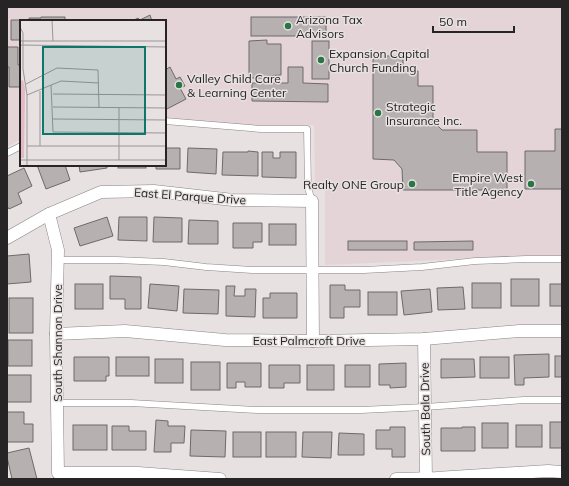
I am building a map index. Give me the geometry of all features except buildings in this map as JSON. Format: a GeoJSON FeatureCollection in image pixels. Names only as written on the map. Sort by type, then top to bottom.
{"type":"FeatureCollection","features":[{"type":"Feature","properties":{"kind":"street","name":"East El Parque Drive"},"geometry":{"type":"LineString","coordinates":[[7,238],[49,214],[102,192],[154,191],[233,200],[312,201]]}},
{"type":"Feature","properties":{"kind":"street"},"geometry":{"type":"LineString","coordinates":[[312,201],[313,341]]}},
{"type":"Feature","properties":{"kind":"street","name":"South Shannon Drive"},"geometry":{"type":"LineString","coordinates":[[49,214],[58,250],[56,334],[58,473],[138,473],[220,479]]}},
{"type":"Feature","properties":{"kind":"street","name":"East Palmcroft Drive"},"geometry":{"type":"LineString","coordinates":[[56,334],[125,331],[225,340],[313,341],[424,339],[519,331],[562,331]]}},
{"type":"Feature","properties":{"kind":"street","name":"South Bala Drive"},"geometry":{"type":"LineString","coordinates":[[424,339],[426,479]]}},
{"type":"Feature","properties":{"kind":"street"},"geometry":{"type":"LineString","coordinates":[[396,479],[426,479],[548,471],[562,472]]}},
{"type":"Feature","properties":{"kind":"lane"},"geometry":{"type":"LineString","coordinates":[[166,121],[261,129],[307,129],[308,188],[312,201]]}},
{"type":"Feature","properties":{"kind":"lane"},"geometry":{"type":"LineString","coordinates":[[7,153],[20,146]]}},
{"type":"Feature","properties":{"kind":"lane"},"geometry":{"type":"LineString","coordinates":[[57,260],[164,262],[252,270],[312,270],[422,267],[475,261],[562,259]]}},
{"type":"Feature","properties":{"kind":"lane"},"geometry":{"type":"LineString","coordinates":[[57,403],[131,403],[265,410],[361,410],[524,400],[562,400]]}},
{"type":"Feature","properties":{"kind":"shaded area"},"geometry":{"type":"Polygon","coordinates":[[[7,7],[562,7],[562,257],[504,256],[325,265],[325,187],[315,187],[314,125],[248,125],[166,118],[166,20],[20,20],[20,140],[7,147],[7,7]]]}},
{"type":"Feature","properties":{"kind":"place","name":"Arizona Tax Advisors"},"geometry":{"type":"Point","coordinates":[288,26]}},
{"type":"Feature","properties":{"kind":"place","name":"Expansion Capital Church Funding"},"geometry":{"type":"Point","coordinates":[321,60]}},
{"type":"Feature","properties":{"kind":"place","name":"Valley Child Care & Learning Center"},"geometry":{"type":"Point","coordinates":[179,85]}},
{"type":"Feature","properties":{"kind":"place","name":"Strategic Insurance Inc."},"geometry":{"type":"Point","coordinates":[378,113]}},
{"type":"Feature","properties":{"kind":"place","name":"Realty ONE Group"},"geometry":{"type":"Point","coordinates":[412,184]}},
{"type":"Feature","properties":{"kind":"place","name":"Empire West Title Agency"},"geometry":{"type":"Point","coordinates":[531,184]}}]}
